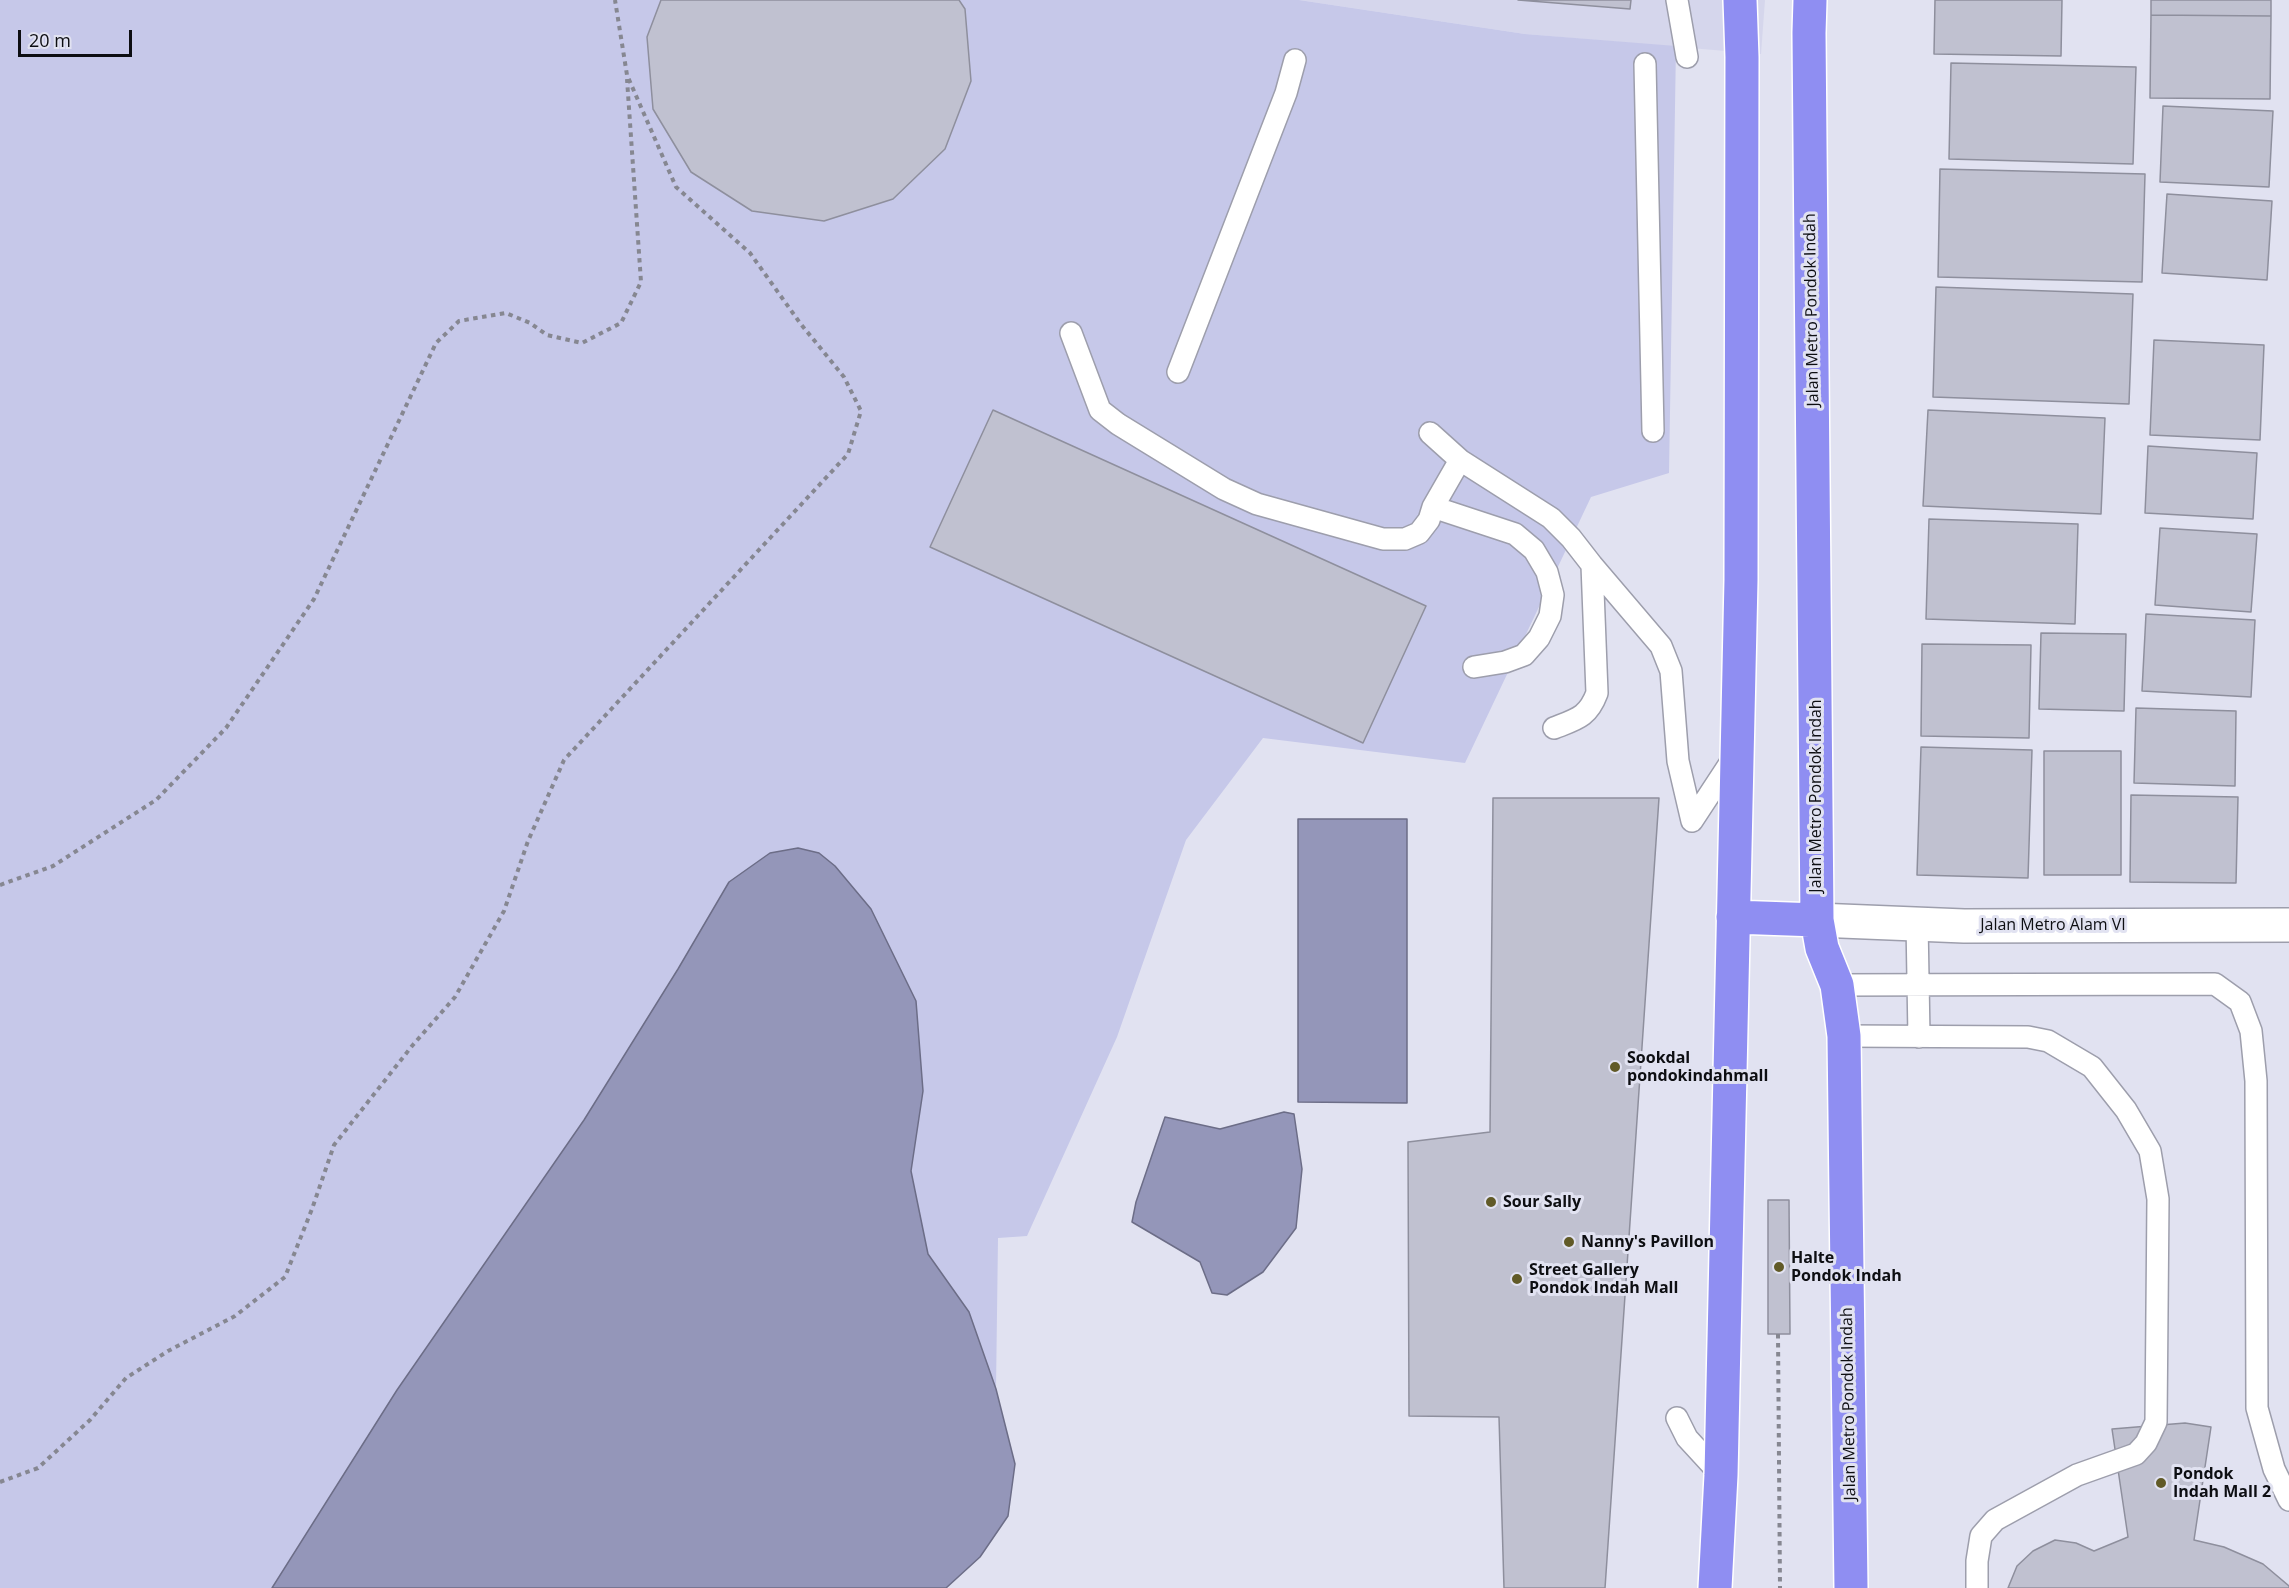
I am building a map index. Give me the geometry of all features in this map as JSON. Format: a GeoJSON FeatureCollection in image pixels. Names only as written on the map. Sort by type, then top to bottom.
{"type":"FeatureCollection","features":[{"type":"Feature","properties":{"kind":"highway"},"geometry":{"type":"LineString","coordinates":[[1715,1588],[1721,1475],[1743,434],[1740,0]]}},
{"type":"Feature","properties":{"kind":"highway","name":"Jalan Metro Pondok Indah"},"geometry":{"type":"LineString","coordinates":[[1810,0],[1817,920],[1822,948],[1837,985],[1844,1036],[1851,1588]]}},
{"type":"Feature","properties":{"kind":"highway"},"geometry":{"type":"LineString","coordinates":[[1733,917],[1817,920]]}},
{"type":"Feature","properties":{"kind":"street","name":"Jalan Metro Alam VI"},"geometry":{"type":"LineString","coordinates":[[1817,920],[1917,922],[1964,926],[2289,925]]}},
{"type":"Feature","properties":{"kind":"lane"},"geometry":{"type":"LineString","coordinates":[[1677,0],[1687,57]]}},
{"type":"Feature","properties":{"kind":"lane"},"geometry":{"type":"LineString","coordinates":[[1178,372],[1286,93],[1294,60]]}},
{"type":"Feature","properties":{"kind":"lane"},"geometry":{"type":"LineString","coordinates":[[1645,64],[1653,431]]}},
{"type":"Feature","properties":{"kind":"lane"},"geometry":{"type":"LineString","coordinates":[[1071,333],[1100,410],[1224,489],[1257,504],[1383,540],[1405,539],[1419,533],[1429,520],[1433,507],[1460,460]]}},
{"type":"Feature","properties":{"kind":"lane"},"geometry":{"type":"LineString","coordinates":[[1430,433],[1460,460],[1551,518],[1571,538],[1661,646],[1671,671],[1678,761],[1692,821],[1737,751]]}},
{"type":"Feature","properties":{"kind":"lane"},"geometry":{"type":"LineString","coordinates":[[1433,507],[1515,534],[1534,550],[1548,572],[1552,595],[1550,616],[1539,638],[1524,655],[1505,662],[1474,667]]}},
{"type":"Feature","properties":{"kind":"lane"},"geometry":{"type":"LineString","coordinates":[[1554,728],[1585,716],[1597,693],[1592,565]]}},
{"type":"Feature","properties":{"kind":"lane"},"geometry":{"type":"LineString","coordinates":[[1917,922],[1919,1037]]}},
{"type":"Feature","properties":{"kind":"lane"},"geometry":{"type":"LineString","coordinates":[[1837,985],[2215,984],[2240,1002],[2252,1031],[2256,1081],[2257,1408],[2274,1469],[2289,1500]]}},
{"type":"Feature","properties":{"kind":"lane"},"geometry":{"type":"LineString","coordinates":[[1844,1036],[2028,1037],[2048,1041],[2092,1067],[2126,1110],[2150,1151],[2158,1199],[2156,1422],[2146,1443],[2136,1454],[2077,1475],[1995,1520],[1981,1536],[1977,1561],[1977,1588]]}},
{"type":"Feature","properties":{"kind":"lane"},"geometry":{"type":"LineString","coordinates":[[1677,1418],[1687,1438],[1721,1475]]}},
{"type":"Feature","properties":{"kind":"path"},"geometry":{"type":"LineString","coordinates":[[0,885],[53,866],[156,800],[226,728],[314,599],[436,343],[459,321],[506,312],[530,323],[546,334],[582,343],[621,323],[641,282],[627,75],[615,0]]}},
{"type":"Feature","properties":{"kind":"path"},"geometry":{"type":"LineString","coordinates":[[0,1482],[38,1468],[90,1420],[126,1378],[168,1351],[235,1316],[285,1277],[334,1145],[412,1046],[455,997],[504,911],[528,841],[564,760],[849,454],[861,411],[844,377],[800,323],[750,253],[676,187],[627,75]]}},
{"type":"Feature","properties":{"kind":"path"},"geometry":{"type":"LineString","coordinates":[[1778,1334],[1780,1588]]}},
{"type":"Feature","properties":{"kind":"shaded area"},"geometry":{"type":"Polygon","coordinates":[[[0,0],[1299,0],[1525,34],[1676,46],[1669,473],[1591,497],[1465,763],[1263,738],[1186,840],[1117,1037],[1027,1236],[998,1238],[996,1389],[1015,1464],[1008,1516],[980,1557],[946,1588],[0,1588],[0,0]]]}},
{"type":"Feature","properties":{"kind":"shaded area"},"geometry":{"type":"Polygon","coordinates":[[[1299,0],[1765,0],[1761,54],[1525,34],[1299,0]]]}},
{"type":"Feature","properties":{"kind":"shaded area"},"geometry":{"type":"Polygon","coordinates":[[[1298,819],[1407,819],[1407,1103],[1298,1102],[1298,819]]]}},
{"type":"Feature","properties":{"kind":"shaded area"},"geometry":{"type":"Polygon","coordinates":[[[798,848],[819,853],[835,866],[871,909],[916,1001],[923,1091],[911,1171],[928,1254],[969,1312],[996,1389],[1015,1464],[1008,1516],[980,1557],[946,1588],[272,1588],[397,1390],[584,1120],[729,882],[770,853],[798,848]]]}},
{"type":"Feature","properties":{"kind":"shaded area"},"geometry":{"type":"Polygon","coordinates":[[[1284,1112],[1294,1114],[1302,1169],[1296,1228],[1263,1272],[1227,1295],[1212,1293],[1200,1262],[1132,1222],[1136,1202],[1165,1117],[1220,1129],[1284,1112]]]}},
{"type":"Feature","properties":{"kind":"building"},"geometry":{"type":"Polygon","coordinates":[[[661,0],[959,0],[965,9],[971,81],[945,149],[893,199],[824,221],[752,211],[691,172],[653,109],[647,37],[661,0]]]}},
{"type":"Feature","properties":{"kind":"building"},"geometry":{"type":"Polygon","coordinates":[[[1518,0],[1631,0],[1630,9],[1518,0]]]}},
{"type":"Feature","properties":{"kind":"building"},"geometry":{"type":"Polygon","coordinates":[[[1935,0],[2062,0],[2061,56],[1934,54],[1935,0]]]}},
{"type":"Feature","properties":{"kind":"building"},"geometry":{"type":"Polygon","coordinates":[[[2151,0],[2271,0],[2271,16],[2151,15],[2151,0]]]}},
{"type":"Feature","properties":{"kind":"building"},"geometry":{"type":"Polygon","coordinates":[[[2151,15],[2271,16],[2270,99],[2150,98],[2151,15]]]}},
{"type":"Feature","properties":{"kind":"building"},"geometry":{"type":"Polygon","coordinates":[[[1951,63],[2136,67],[2133,164],[1949,159],[1951,63]]]}},
{"type":"Feature","properties":{"kind":"building"},"geometry":{"type":"Polygon","coordinates":[[[2163,106],[2273,111],[2269,187],[2160,182],[2163,106]]]}},
{"type":"Feature","properties":{"kind":"building"},"geometry":{"type":"Polygon","coordinates":[[[1940,169],[2145,174],[2142,282],[1938,277],[1940,169]]]}},
{"type":"Feature","properties":{"kind":"building"},"geometry":{"type":"Polygon","coordinates":[[[2167,194],[2272,201],[2267,280],[2162,273],[2167,194]]]}},
{"type":"Feature","properties":{"kind":"building"},"geometry":{"type":"Polygon","coordinates":[[[1936,287],[2133,294],[2129,404],[1933,397],[1936,287]]]}},
{"type":"Feature","properties":{"kind":"building"},"geometry":{"type":"Polygon","coordinates":[[[2154,340],[2264,345],[2260,440],[2150,435],[2154,340]]]}},
{"type":"Feature","properties":{"kind":"building"},"geometry":{"type":"Polygon","coordinates":[[[993,410],[1426,606],[1363,743],[930,547],[993,410]]]}},
{"type":"Feature","properties":{"kind":"building"},"geometry":{"type":"Polygon","coordinates":[[[1928,410],[2105,418],[2101,514],[1923,506],[1928,410]]]}},
{"type":"Feature","properties":{"kind":"building"},"geometry":{"type":"Polygon","coordinates":[[[2148,446],[2257,453],[2253,519],[2145,513],[2148,446]]]}},
{"type":"Feature","properties":{"kind":"building"},"geometry":{"type":"Polygon","coordinates":[[[1929,519],[2078,524],[2075,624],[1926,619],[1929,519]]]}},
{"type":"Feature","properties":{"kind":"building"},"geometry":{"type":"Polygon","coordinates":[[[2160,528],[2257,534],[2251,612],[2155,605],[2160,528]]]}},
{"type":"Feature","properties":{"kind":"building"},"geometry":{"type":"Polygon","coordinates":[[[2146,614],[2255,620],[2251,697],[2142,691],[2146,614]]]}},
{"type":"Feature","properties":{"kind":"building"},"geometry":{"type":"Polygon","coordinates":[[[2041,633],[2126,634],[2124,711],[2039,709],[2041,633]]]}},
{"type":"Feature","properties":{"kind":"building"},"geometry":{"type":"Polygon","coordinates":[[[1922,644],[2031,645],[2029,738],[1921,736],[1922,644]]]}},
{"type":"Feature","properties":{"kind":"building"},"geometry":{"type":"Polygon","coordinates":[[[2136,708],[2236,711],[2235,786],[2134,783],[2136,708]]]}},
{"type":"Feature","properties":{"kind":"building"},"geometry":{"type":"Polygon","coordinates":[[[1921,747],[2032,750],[2028,878],[1917,875],[1921,747]]]}},
{"type":"Feature","properties":{"kind":"building"},"geometry":{"type":"Polygon","coordinates":[[[2044,751],[2121,751],[2121,875],[2044,875],[2044,751]]]}},
{"type":"Feature","properties":{"kind":"building"},"geometry":{"type":"Polygon","coordinates":[[[2131,795],[2238,797],[2236,883],[2130,882],[2131,795]]]}},
{"type":"Feature","properties":{"kind":"building","name":"Street Gallery Pondok Indah Mall"},"geometry":{"type":"Polygon","coordinates":[[[1493,798],[1659,798],[1605,1588],[1504,1588],[1499,1417],[1409,1416],[1408,1142],[1490,1132],[1493,798]]]}},
{"type":"Feature","properties":{"kind":"building","name":"Halte Pondok Indah"},"geometry":{"type":"Polygon","coordinates":[[[1768,1200],[1789,1200],[1790,1334],[1768,1334],[1768,1200]]]}},
{"type":"Feature","properties":{"kind":"building","name":"Pondok Indah Mall 2"},"geometry":{"type":"Polygon","coordinates":[[[2185,1423],[2211,1427],[2194,1540],[2224,1547],[2263,1564],[2289,1588],[2008,1588],[2017,1566],[2033,1551],[2055,1540],[2076,1543],[2094,1551],[2128,1537],[2112,1429],[2185,1423]]]}},
{"type":"Feature","properties":{"kind":"place","name":"Sookdal pondokindahmall"},"geometry":{"type":"Point","coordinates":[1615,1067]}},
{"type":"Feature","properties":{"kind":"place","name":"Sour Sally"},"geometry":{"type":"Point","coordinates":[1491,1202]}},
{"type":"Feature","properties":{"kind":"place","name":"Nanny's Pavillon"},"geometry":{"type":"Point","coordinates":[1569,1242]}},
{"type":"Feature","properties":{"kind":"place","name":"Halte Pondok Indah"},"geometry":{"type":"Point","coordinates":[1779,1267]}},
{"type":"Feature","properties":{"kind":"place","name":"Street Gallery Pondok Indah Mall"},"geometry":{"type":"Point","coordinates":[1517,1279]}},
{"type":"Feature","properties":{"kind":"place","name":"Pondok Indah Mall 2"},"geometry":{"type":"Point","coordinates":[2161,1483]}}]}
